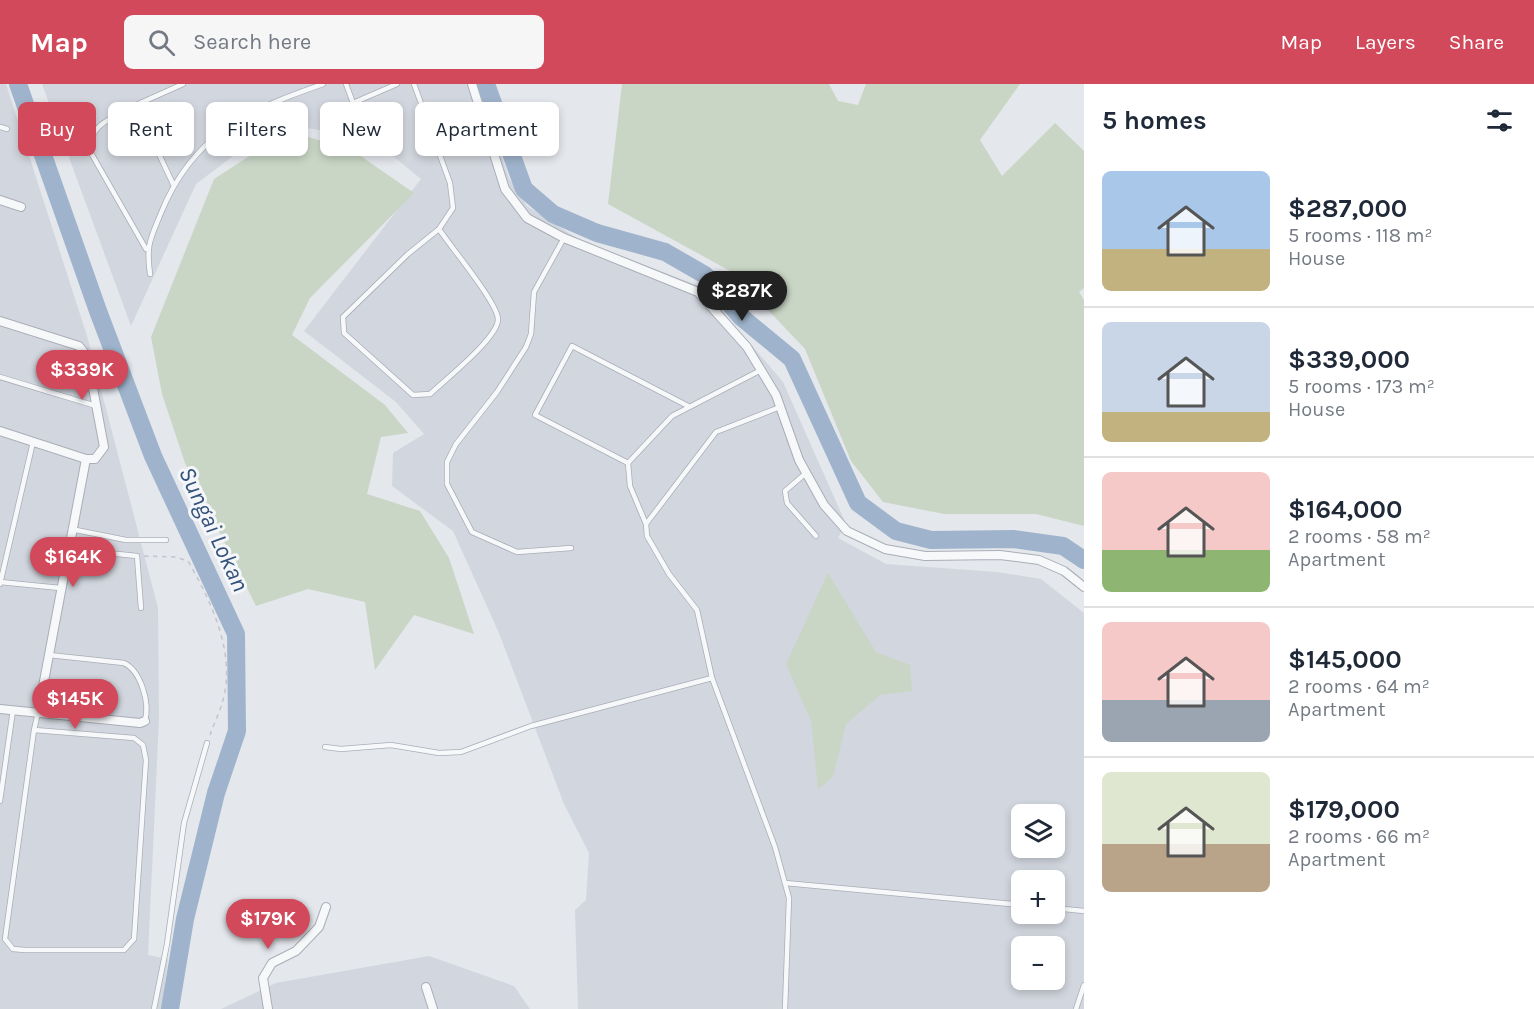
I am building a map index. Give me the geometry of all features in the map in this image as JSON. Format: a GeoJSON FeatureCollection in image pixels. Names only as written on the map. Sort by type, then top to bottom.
{"type":"FeatureCollection","features":[{"type":"Feature","properties":{"kind":"street"},"geometry":{"type":"LineString","coordinates":[[472,84],[505,189],[527,218],[564,238],[698,292],[747,347],[780,407],[798,460],[824,506],[847,531],[885,549],[925,556],[1000,555],[1039,560],[1064,572],[1084,587]]}},
{"type":"Feature","properties":{"kind":"street"},"geometry":{"type":"LineString","coordinates":[[0,200],[21,207]]}},
{"type":"Feature","properties":{"kind":"street"},"geometry":{"type":"LineString","coordinates":[[0,321],[79,346],[87,356],[104,447],[95,459],[86,459],[0,431]]}},
{"type":"Feature","properties":{"kind":"street"},"geometry":{"type":"LineString","coordinates":[[38,712],[67,549],[86,459]]}},
{"type":"Feature","properties":{"kind":"street"},"geometry":{"type":"LineString","coordinates":[[0,709],[140,723],[145,721]]}},
{"type":"Feature","properties":{"kind":"street"},"geometry":{"type":"LineString","coordinates":[[268,1009],[263,978],[272,963],[296,951],[319,927],[326,907]]}},
{"type":"Feature","properties":{"kind":"street"},"geometry":{"type":"LineString","coordinates":[[426,987],[433,1009]]}},
{"type":"Feature","properties":{"kind":"lane"},"geometry":{"type":"LineString","coordinates":[[143,102],[183,84]]}},
{"type":"Feature","properties":{"kind":"lane"},"geometry":{"type":"LineString","coordinates":[[146,249],[173,184],[215,134],[265,104],[323,84]]}},
{"type":"Feature","properties":{"kind":"lane"},"geometry":{"type":"LineString","coordinates":[[346,84],[353,103],[398,84]]}},
{"type":"Feature","properties":{"kind":"lane"},"geometry":{"type":"LineString","coordinates":[[414,84],[450,183],[453,208],[439,229],[343,317],[344,333],[413,395],[430,394],[493,333],[498,319],[492,304],[439,229]]}},
{"type":"Feature","properties":{"kind":"lane"},"geometry":{"type":"LineString","coordinates":[[108,120],[93,133],[90,143],[92,153],[146,249],[150,274]]}},
{"type":"Feature","properties":{"kind":"lane"},"geometry":{"type":"LineString","coordinates":[[0,127],[7,129]]}},
{"type":"Feature","properties":{"kind":"lane"},"geometry":{"type":"LineString","coordinates":[[160,156],[173,184]]}},
{"type":"Feature","properties":{"kind":"lane"},"geometry":{"type":"LineString","coordinates":[[564,238],[534,292],[531,334],[526,347],[497,392],[456,444],[447,462],[447,484],[472,532],[517,552],[571,548]]}},
{"type":"Feature","properties":{"kind":"lane"},"geometry":{"type":"LineString","coordinates":[[628,463],[535,415],[572,346],[688,406]]}},
{"type":"Feature","properties":{"kind":"lane"},"geometry":{"type":"LineString","coordinates":[[761,370],[672,416],[628,463],[630,486],[646,524],[647,536],[669,574],[693,601],[697,610],[712,678],[775,847],[789,898],[785,1009]]}},
{"type":"Feature","properties":{"kind":"lane"},"geometry":{"type":"LineString","coordinates":[[0,377],[96,406]]}},
{"type":"Feature","properties":{"kind":"lane"},"geometry":{"type":"LineString","coordinates":[[646,524],[716,432],[780,407]]}},
{"type":"Feature","properties":{"kind":"lane"},"geometry":{"type":"LineString","coordinates":[[33,442],[2,566],[0,583],[60,588]]}},
{"type":"Feature","properties":{"kind":"lane"},"geometry":{"type":"LineString","coordinates":[[806,473],[785,491],[787,503],[816,536]]}},
{"type":"Feature","properties":{"kind":"lane"},"geometry":{"type":"LineString","coordinates":[[71,529],[126,540],[166,540]]}},
{"type":"Feature","properties":{"kind":"lane"},"geometry":{"type":"LineString","coordinates":[[67,549],[137,556],[141,608]]}},
{"type":"Feature","properties":{"kind":"lane"},"geometry":{"type":"LineString","coordinates":[[47,655],[124,663],[132,667],[139,676],[147,714],[145,721]]}},
{"type":"Feature","properties":{"kind":"lane"},"geometry":{"type":"LineString","coordinates":[[325,747],[341,749],[391,745],[439,753],[461,752],[531,726],[712,678]]}},
{"type":"Feature","properties":{"kind":"lane"},"geometry":{"type":"LineString","coordinates":[[0,801],[13,710]]}},
{"type":"Feature","properties":{"kind":"lane"},"geometry":{"type":"LineString","coordinates":[[34,730],[134,738],[143,745],[146,760],[134,939],[124,951],[13,949],[4,939],[34,730],[38,712]]}},
{"type":"Feature","properties":{"kind":"lane"},"geometry":{"type":"LineString","coordinates":[[154,1009],[167,944],[184,823],[207,743]]}},
{"type":"Feature","properties":{"kind":"lane"},"geometry":{"type":"LineString","coordinates":[[784,883],[1011,904]]}},
{"type":"Feature","properties":{"kind":"lane"},"geometry":{"type":"LineString","coordinates":[[1065,909],[1084,911]]}},
{"type":"Feature","properties":{"kind":"lane"},"geometry":{"type":"LineString","coordinates":[[1076,1009],[1084,985]]}},
{"type":"Feature","properties":{"kind":"path"},"geometry":{"type":"LineString","coordinates":[[137,556],[175,557],[188,561],[199,580],[223,642],[226,662],[224,698],[207,743]]}},
{"type":"Feature","properties":{"kind":"shaded area"},"geometry":{"type":"Polygon","coordinates":[[[0,84],[6,84],[18,121],[18,156],[29,156],[87,336],[158,608],[159,719],[148,955],[168,959],[162,1009],[0,1009],[0,84]]]}},
{"type":"Feature","properties":{"kind":"shaded area"},"geometry":{"type":"Polygon","coordinates":[[[42,84],[477,84],[483,102],[415,102],[415,156],[502,156],[509,178],[527,206],[580,240],[702,287],[783,382],[846,524],[838,538],[886,564],[997,572],[1041,579],[1084,613],[1084,1009],[578,1009],[575,910],[586,900],[589,853],[564,804],[499,633],[453,531],[392,486],[393,453],[424,434],[396,402],[304,331],[421,179],[393,156],[403,156],[403,102],[320,102],[320,130],[308,128],[308,102],[206,102],[206,156],[233,156],[196,184],[131,326],[68,156],[96,156],[96,102],[49,102],[42,84]]]}},
{"type":"Feature","properties":{"kind":"shaded area"},"geometry":{"type":"Polygon","coordinates":[[[429,956],[514,986],[530,1009],[221,1009],[276,983],[429,956]]]}},
{"type":"Feature","properties":{"kind":"green space"},"geometry":{"type":"Polygon","coordinates":[[[622,84],[829,84],[838,101],[858,105],[866,84],[1020,84],[980,140],[1002,176],[1055,123],[1084,151],[1084,288],[1079,292],[1084,300],[1084,526],[1036,514],[944,514],[883,502],[851,461],[805,349],[732,272],[608,204],[622,84]]]}},
{"type":"Feature","properties":{"kind":"green space"},"geometry":{"type":"Polygon","coordinates":[[[308,137],[320,140],[320,156],[361,156],[414,193],[310,298],[292,335],[385,405],[408,433],[381,437],[367,494],[420,511],[449,558],[474,634],[414,615],[375,670],[365,602],[308,589],[256,606],[185,463],[162,394],[151,337],[214,179],[249,156],[308,156],[308,137]]]}},
{"type":"Feature","properties":{"kind":"green space"},"geometry":{"type":"Polygon","coordinates":[[[828,573],[876,652],[910,665],[912,691],[880,695],[846,724],[833,777],[818,789],[811,721],[786,664],[828,573]]]}},
{"type":"Feature","properties":{"kind":"waterway","name":"Sungai Lokan"},"geometry":{"type":"LineString","coordinates":[[18,84],[98,311],[153,456],[236,634],[237,731],[216,793],[185,919],[170,1009]]}},
{"type":"Feature","properties":{"kind":"waterway"},"geometry":{"type":"LineString","coordinates":[[486,84],[524,189],[553,214],[597,233],[665,252],[705,275],[740,316],[792,359],[858,503],[896,531],[931,540],[1013,539],[1063,546],[1084,560]]}}]}
